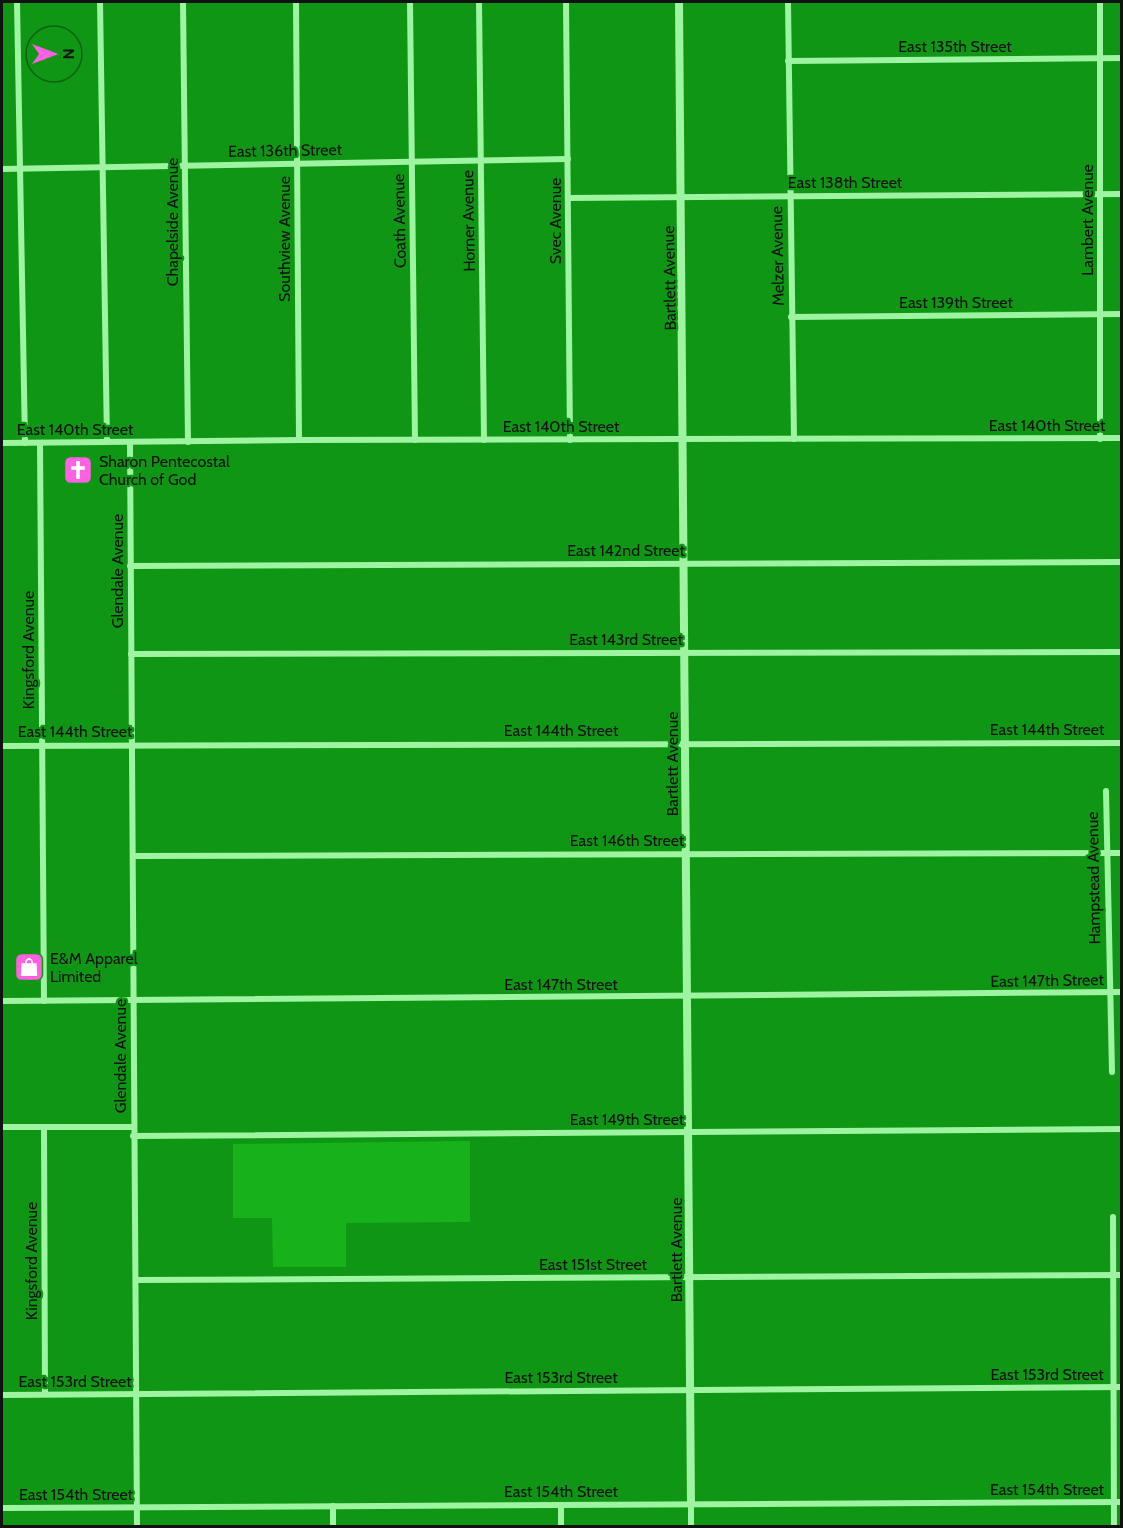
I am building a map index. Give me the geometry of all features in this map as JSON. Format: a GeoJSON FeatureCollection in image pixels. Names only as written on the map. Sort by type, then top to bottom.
{"type":"FeatureCollection","features":[{"type":"Feature","properties":{"kind":"street"},"geometry":{"type":"LineString","coordinates":[[17,2],[25,443]]}},
{"type":"Feature","properties":{"kind":"street"},"geometry":{"type":"LineString","coordinates":[[100,2],[107,442]]}},
{"type":"Feature","properties":{"kind":"street","name":"Chapelside Avenue"},"geometry":{"type":"LineString","coordinates":[[183,2],[188,442]]}},
{"type":"Feature","properties":{"kind":"street","name":"Southview Avenue"},"geometry":{"type":"LineString","coordinates":[[296,2],[299,440]]}},
{"type":"Feature","properties":{"kind":"street","name":"Coath Avenue"},"geometry":{"type":"LineString","coordinates":[[410,2],[416,440]]}},
{"type":"Feature","properties":{"kind":"street","name":"Horner Avenue"},"geometry":{"type":"LineString","coordinates":[[479,2],[484,440]]}},
{"type":"Feature","properties":{"kind":"street","name":"Svec Avenue"},"geometry":{"type":"LineString","coordinates":[[566,2],[570,440]]}},
{"type":"Feature","properties":{"kind":"street","name":"Bartlett Avenue"},"geometry":{"type":"LineString","coordinates":[[679,2],[686,564],[691,1527]]}},
{"type":"Feature","properties":{"kind":"street","name":"Melzer Avenue"},"geometry":{"type":"LineString","coordinates":[[788,2],[794,439]]}},
{"type":"Feature","properties":{"kind":"street","name":"Lambert Avenue"},"geometry":{"type":"LineString","coordinates":[[1100,2],[1100,439]]}},
{"type":"Feature","properties":{"kind":"street","name":"East 135th Street"},"geometry":{"type":"LineString","coordinates":[[788,61],[1122,58]]}},
{"type":"Feature","properties":{"kind":"street","name":"East 136th Street"},"geometry":{"type":"LineString","coordinates":[[2,170],[103,166],[568,159]]}},
{"type":"Feature","properties":{"kind":"street","name":"East 138th Street"},"geometry":{"type":"LineString","coordinates":[[568,198],[1122,194]]}},
{"type":"Feature","properties":{"kind":"street","name":"East 139th Street"},"geometry":{"type":"LineString","coordinates":[[791,316],[1122,314]]}},
{"type":"Feature","properties":{"kind":"street","name":"East 140th Street"},"geometry":{"type":"LineString","coordinates":[[2,443],[1122,438]]}},
{"type":"Feature","properties":{"kind":"street","name":"Glendale Avenue"},"geometry":{"type":"LineString","coordinates":[[130,442],[137,1527]]}},
{"type":"Feature","properties":{"kind":"street","name":"Kingsford Avenue"},"geometry":{"type":"LineString","coordinates":[[40,443],[44,1001]]}},
{"type":"Feature","properties":{"kind":"street","name":"East 142nd Street"},"geometry":{"type":"LineString","coordinates":[[130,566],[1122,562]]}},
{"type":"Feature","properties":{"kind":"street","name":"East 143rd Street"},"geometry":{"type":"LineString","coordinates":[[131,654],[1122,652]]}},
{"type":"Feature","properties":{"kind":"street","name":"East 144th Street"},"geometry":{"type":"LineString","coordinates":[[2,746],[1122,743]]}},
{"type":"Feature","properties":{"kind":"street","name":"Hampstead Avenue"},"geometry":{"type":"LineString","coordinates":[[1106,791],[1108,992],[1112,1072]]}},
{"type":"Feature","properties":{"kind":"street","name":"East 146th Street"},"geometry":{"type":"LineString","coordinates":[[133,856],[1122,853]]}},
{"type":"Feature","properties":{"kind":"street","name":"East 147th Street"},"geometry":{"type":"LineString","coordinates":[[2,1001],[1122,992]]}},
{"type":"Feature","properties":{"kind":"street"},"geometry":{"type":"LineString","coordinates":[[2,1127],[134,1127]]}},
{"type":"Feature","properties":{"kind":"street","name":"Kingsford Avenue"},"geometry":{"type":"LineString","coordinates":[[44,1127],[45,1394]]}},
{"type":"Feature","properties":{"kind":"street","name":"East 149th Street"},"geometry":{"type":"LineString","coordinates":[[134,1136],[1122,1129]]}},
{"type":"Feature","properties":{"kind":"street"},"geometry":{"type":"LineString","coordinates":[[1113,1217],[1114,1527]]}},
{"type":"Feature","properties":{"kind":"street","name":"East 151st Street"},"geometry":{"type":"LineString","coordinates":[[136,1280],[1122,1275]]}},
{"type":"Feature","properties":{"kind":"street","name":"East 153rd Street"},"geometry":{"type":"LineString","coordinates":[[2,1395],[1122,1387]]}},
{"type":"Feature","properties":{"kind":"street","name":"East 154th Street"},"geometry":{"type":"LineString","coordinates":[[2,1508],[1122,1502]]}},
{"type":"Feature","properties":{"kind":"street"},"geometry":{"type":"LineString","coordinates":[[561,1505],[561,1527]]}},
{"type":"Feature","properties":{"kind":"street"},"geometry":{"type":"LineString","coordinates":[[333,1506],[333,1527]]}},
{"type":"Feature","properties":{"kind":"green space"},"geometry":{"type":"Polygon","coordinates":[[[470,1141],[470,1222],[346,1223],[346,1267],[273,1267],[272,1218],[233,1218],[233,1144],[470,1141]]]}},
{"type":"Feature","properties":{"kind":"place","name":"Sharon Pentecostal Church of God"},"geometry":{"type":"Point","coordinates":[78,470]}},
{"type":"Feature","properties":{"kind":"place","name":"E&M Apparel Limited"},"geometry":{"type":"Point","coordinates":[29,967]}}]}
